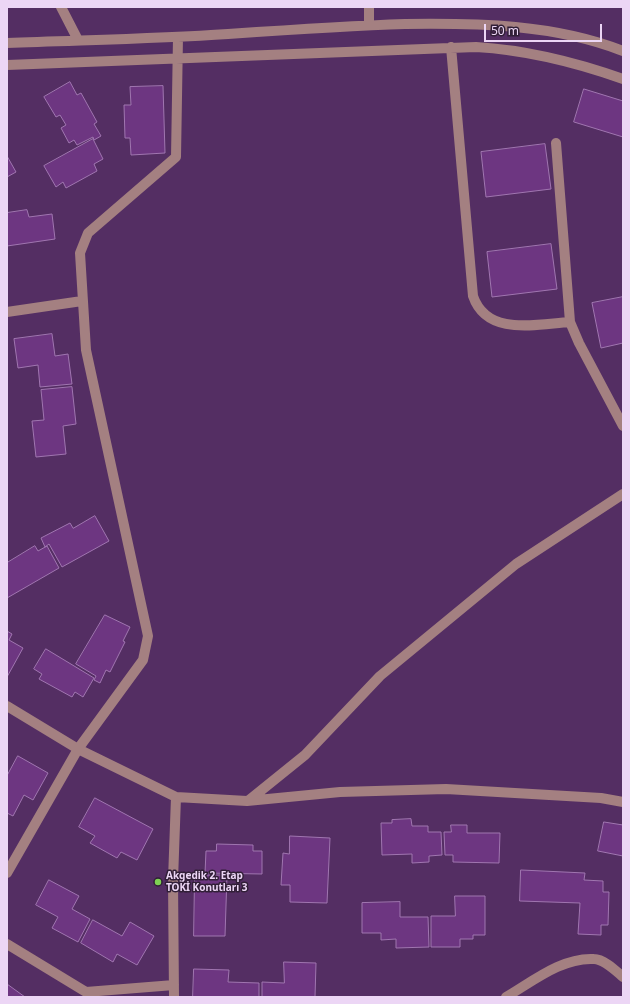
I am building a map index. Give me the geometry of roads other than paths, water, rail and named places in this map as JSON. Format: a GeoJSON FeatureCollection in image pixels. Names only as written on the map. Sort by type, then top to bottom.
{"type":"FeatureCollection","features":[{"type":"Feature","properties":{"kind":"street"},"geometry":{"type":"LineString","coordinates":[[60,7],[78,40]]}},
{"type":"Feature","properties":{"kind":"street"},"geometry":{"type":"LineString","coordinates":[[369,7],[369,25]]}},
{"type":"Feature","properties":{"kind":"street"},"geometry":{"type":"LineString","coordinates":[[7,42],[178,37],[369,25],[486,23],[563,34],[607,44],[623,50]]}},
{"type":"Feature","properties":{"kind":"street"},"geometry":{"type":"LineString","coordinates":[[7,873],[78,749],[143,660],[148,636],[86,350],[80,253],[88,233],[176,157],[178,37]]}},
{"type":"Feature","properties":{"kind":"street"},"geometry":{"type":"LineString","coordinates":[[7,65],[476,46],[511,49],[573,63],[623,79]]}},
{"type":"Feature","properties":{"kind":"street"},"geometry":{"type":"LineString","coordinates":[[451,47],[473,296],[476,306],[485,316],[496,322],[509,325],[570,322]]}},
{"type":"Feature","properties":{"kind":"street"},"geometry":{"type":"LineString","coordinates":[[556,143],[570,322],[582,350],[623,426]]}},
{"type":"Feature","properties":{"kind":"street"},"geometry":{"type":"LineString","coordinates":[[7,312],[82,301]]}},
{"type":"Feature","properties":{"kind":"street"},"geometry":{"type":"LineString","coordinates":[[247,801],[305,755],[380,676],[516,564],[623,494]]}},
{"type":"Feature","properties":{"kind":"street"},"geometry":{"type":"LineString","coordinates":[[7,706],[78,749],[176,797],[247,801],[340,792],[446,789],[601,798],[623,802]]}},
{"type":"Feature","properties":{"kind":"street"},"geometry":{"type":"LineString","coordinates":[[174,997],[176,797]]}},
{"type":"Feature","properties":{"kind":"street"},"geometry":{"type":"LineString","coordinates":[[7,944],[86,992],[174,985]]}},
{"type":"Feature","properties":{"kind":"street"},"geometry":{"type":"LineString","coordinates":[[506,997],[559,966],[573,961],[596,959],[612,968],[623,977]]}},
{"type":"Feature","properties":{"kind":"place","name":"Akgedik 2. Etap TOKİ Konutları 3"},"geometry":{"type":"Point","coordinates":[158,882]}}]}
